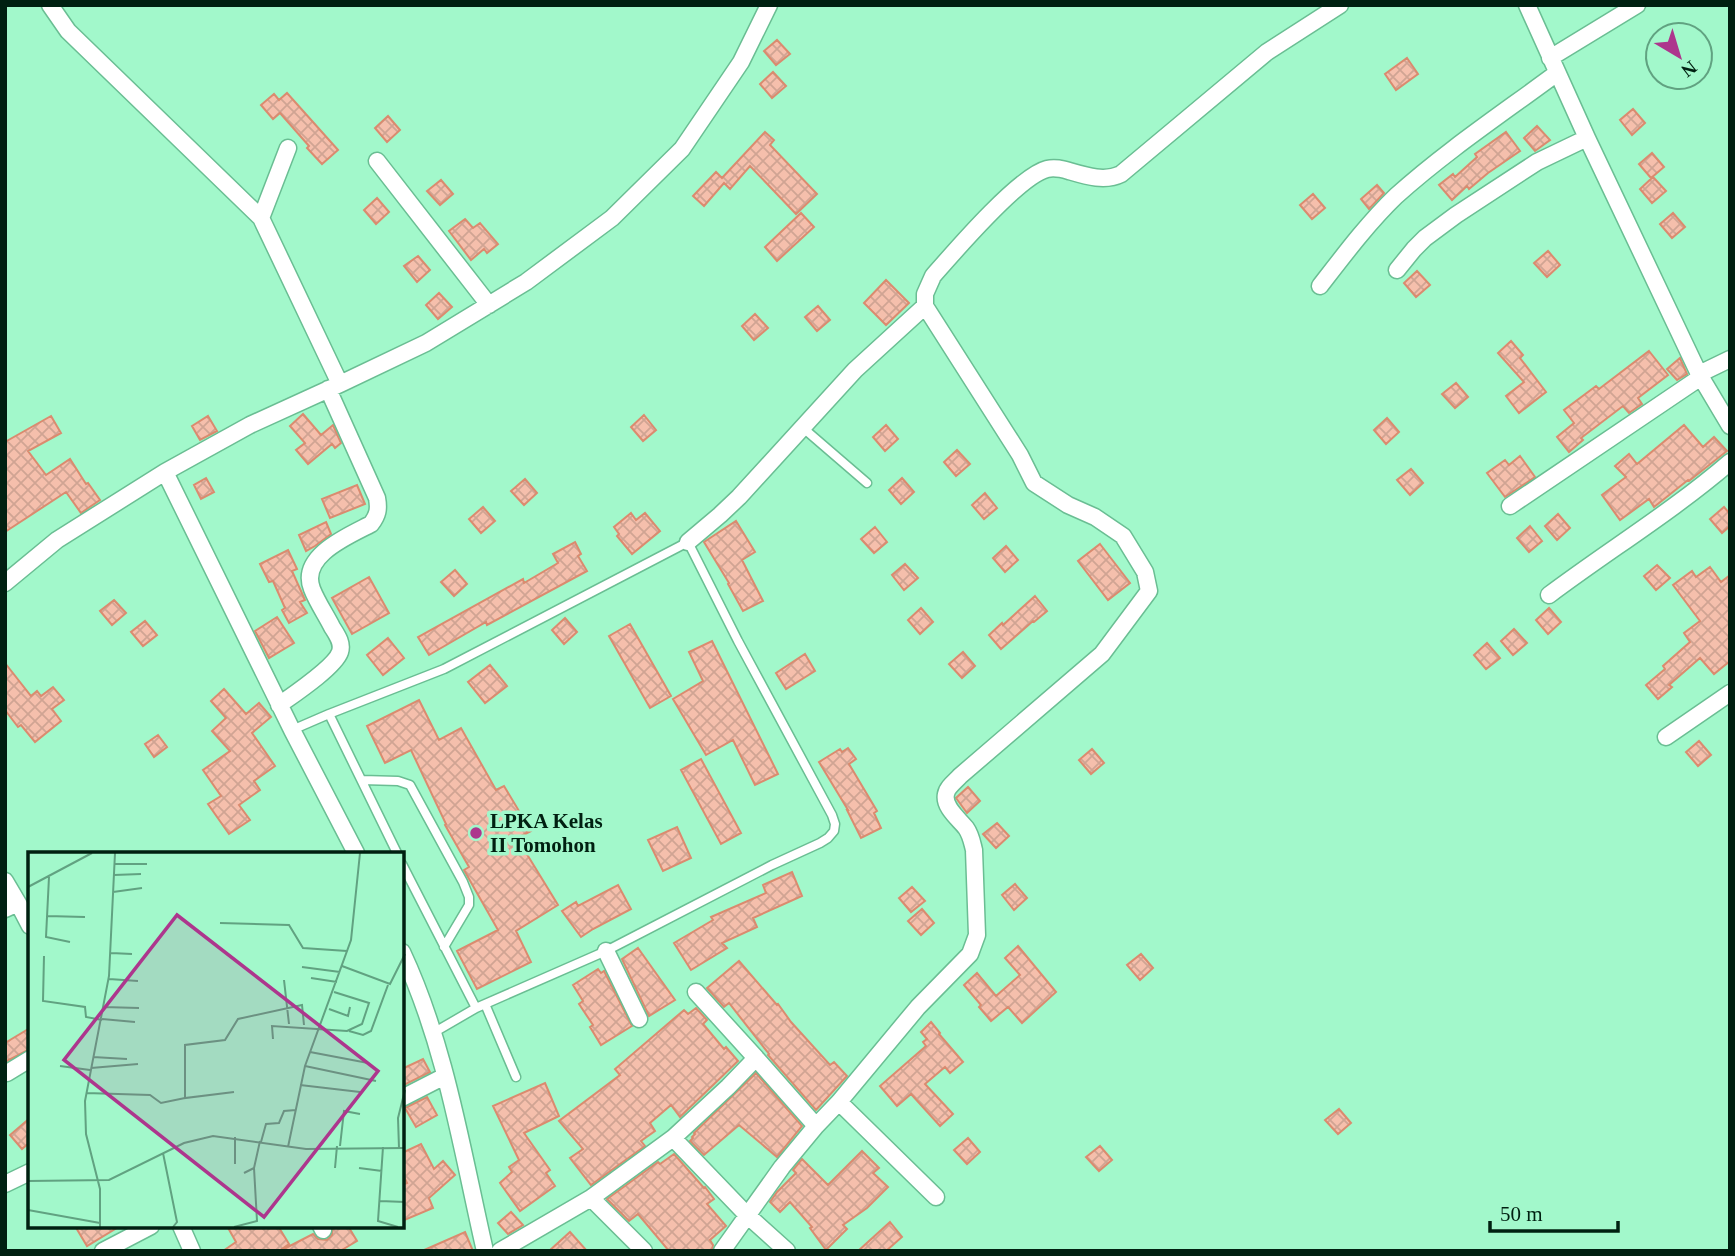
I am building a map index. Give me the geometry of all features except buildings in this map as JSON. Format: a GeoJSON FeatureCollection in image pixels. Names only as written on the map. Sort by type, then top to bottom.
{"type":"FeatureCollection","features":[{"type":"Feature","properties":{"kind":"street"},"geometry":{"type":"LineString","coordinates":[[50,5],[68,31],[261,218],[334,387],[377,498],[379,508],[371,524],[326,551],[314,562],[311,571],[311,587],[339,639],[340,652],[337,659],[279,705]]}},
{"type":"Feature","properties":{"kind":"street"},"geometry":{"type":"LineString","coordinates":[[5,583],[57,540],[165,472],[250,425],[426,342],[526,282],[612,218],[682,149],[741,62],[769,5]]}},
{"type":"Feature","properties":{"kind":"street"},"geometry":{"type":"LineString","coordinates":[[722,1251],[782,1167],[918,1007],[970,954],[975,945],[977,935],[972,840],[967,829],[952,813],[946,801],[946,794],[960,776],[1102,654],[1149,591],[1145,572],[1123,536],[1034,483],[1007,434],[925,306],[925,294],[933,276],[1013,191],[1033,176],[1047,169],[1058,168],[1101,178],[1113,178],[1121,174],[1267,52],[1340,5]]}},
{"type":"Feature","properties":{"kind":"street"},"geometry":{"type":"LineString","coordinates":[[1527,5],[1700,376],[1730,426]]}},
{"type":"Feature","properties":{"kind":"street"},"geometry":{"type":"LineString","coordinates":[[1320,286],[1380,212],[1397,196],[1554,65],[1637,5]]}},
{"type":"Feature","properties":{"kind":"street"},"geometry":{"type":"LineString","coordinates":[[1397,270],[1413,249],[1456,215],[1537,162],[1587,138]]}},
{"type":"Feature","properties":{"kind":"street"},"geometry":{"type":"LineString","coordinates":[[261,218],[288,148]]}},
{"type":"Feature","properties":{"kind":"street"},"geometry":{"type":"LineString","coordinates":[[377,161],[489,305]]}},
{"type":"Feature","properties":{"kind":"street"},"geometry":{"type":"LineString","coordinates":[[688,542],[739,497],[855,370],[925,306]]}},
{"type":"Feature","properties":{"kind":"street"},"geometry":{"type":"LineString","coordinates":[[1510,506],[1700,376],[1730,359]]}},
{"type":"Feature","properties":{"kind":"street"},"geometry":{"type":"LineString","coordinates":[[1549,595],[1697,490],[1730,462]]}},
{"type":"Feature","properties":{"kind":"street"},"geometry":{"type":"LineString","coordinates":[[165,472],[279,705],[355,852]]}},
{"type":"Feature","properties":{"kind":"street"},"geometry":{"type":"LineString","coordinates":[[1666,737],[1730,693]]}},
{"type":"Feature","properties":{"kind":"street"},"geometry":{"type":"LineString","coordinates":[[5,881],[11,906],[28,924]]}},
{"type":"Feature","properties":{"kind":"street"},"geometry":{"type":"LineString","coordinates":[[606,951],[639,1019]]}},
{"type":"Feature","properties":{"kind":"street"},"geometry":{"type":"LineString","coordinates":[[404,962],[409,983],[433,1033],[485,1251]]}},
{"type":"Feature","properties":{"kind":"street"},"geometry":{"type":"LineString","coordinates":[[696,992],[816,1126]]}},
{"type":"Feature","properties":{"kind":"street"},"geometry":{"type":"LineString","coordinates":[[500,1251],[590,1198],[673,1138],[755,1058]]}},
{"type":"Feature","properties":{"kind":"street"},"geometry":{"type":"LineString","coordinates":[[7,1073],[28,1060]]}},
{"type":"Feature","properties":{"kind":"street"},"geometry":{"type":"LineString","coordinates":[[404,1097],[445,1076]]}},
{"type":"Feature","properties":{"kind":"street"},"geometry":{"type":"LineString","coordinates":[[839,1102],[936,1197]]}},
{"type":"Feature","properties":{"kind":"street"},"geometry":{"type":"LineString","coordinates":[[673,1138],[747,1215],[787,1251]]}},
{"type":"Feature","properties":{"kind":"street"},"geometry":{"type":"LineString","coordinates":[[5,1184],[28,1173]]}},
{"type":"Feature","properties":{"kind":"street"},"geometry":{"type":"LineString","coordinates":[[590,1198],[644,1251]]}},
{"type":"Feature","properties":{"kind":"street"},"geometry":{"type":"LineString","coordinates":[[103,1251],[147,1228]]}},
{"type":"Feature","properties":{"kind":"street"},"geometry":{"type":"LineString","coordinates":[[182,1228],[192,1251]]}},
{"type":"Feature","properties":{"kind":"lane"},"geometry":{"type":"LineString","coordinates":[[802,427],[867,483]]}},
{"type":"Feature","properties":{"kind":"lane"},"geometry":{"type":"LineString","coordinates":[[292,730],[444,669],[688,542],[744,653],[832,815],[834,831],[820,843],[606,951],[481,1006],[433,1033]]}},
{"type":"Feature","properties":{"kind":"lane"},"geometry":{"type":"LineString","coordinates":[[329,714],[397,852]]}},
{"type":"Feature","properties":{"kind":"lane"},"geometry":{"type":"LineString","coordinates":[[362,780],[398,781],[410,785],[463,882],[469,905],[444,947]]}},
{"type":"Feature","properties":{"kind":"lane"},"geometry":{"type":"LineString","coordinates":[[404,868],[444,947],[481,1006],[516,1077]]}},
{"type":"Feature","properties":{"kind":"place","name":"LPKA Kelas II Tomohon"},"geometry":{"type":"Point","coordinates":[476,833]}}]}
